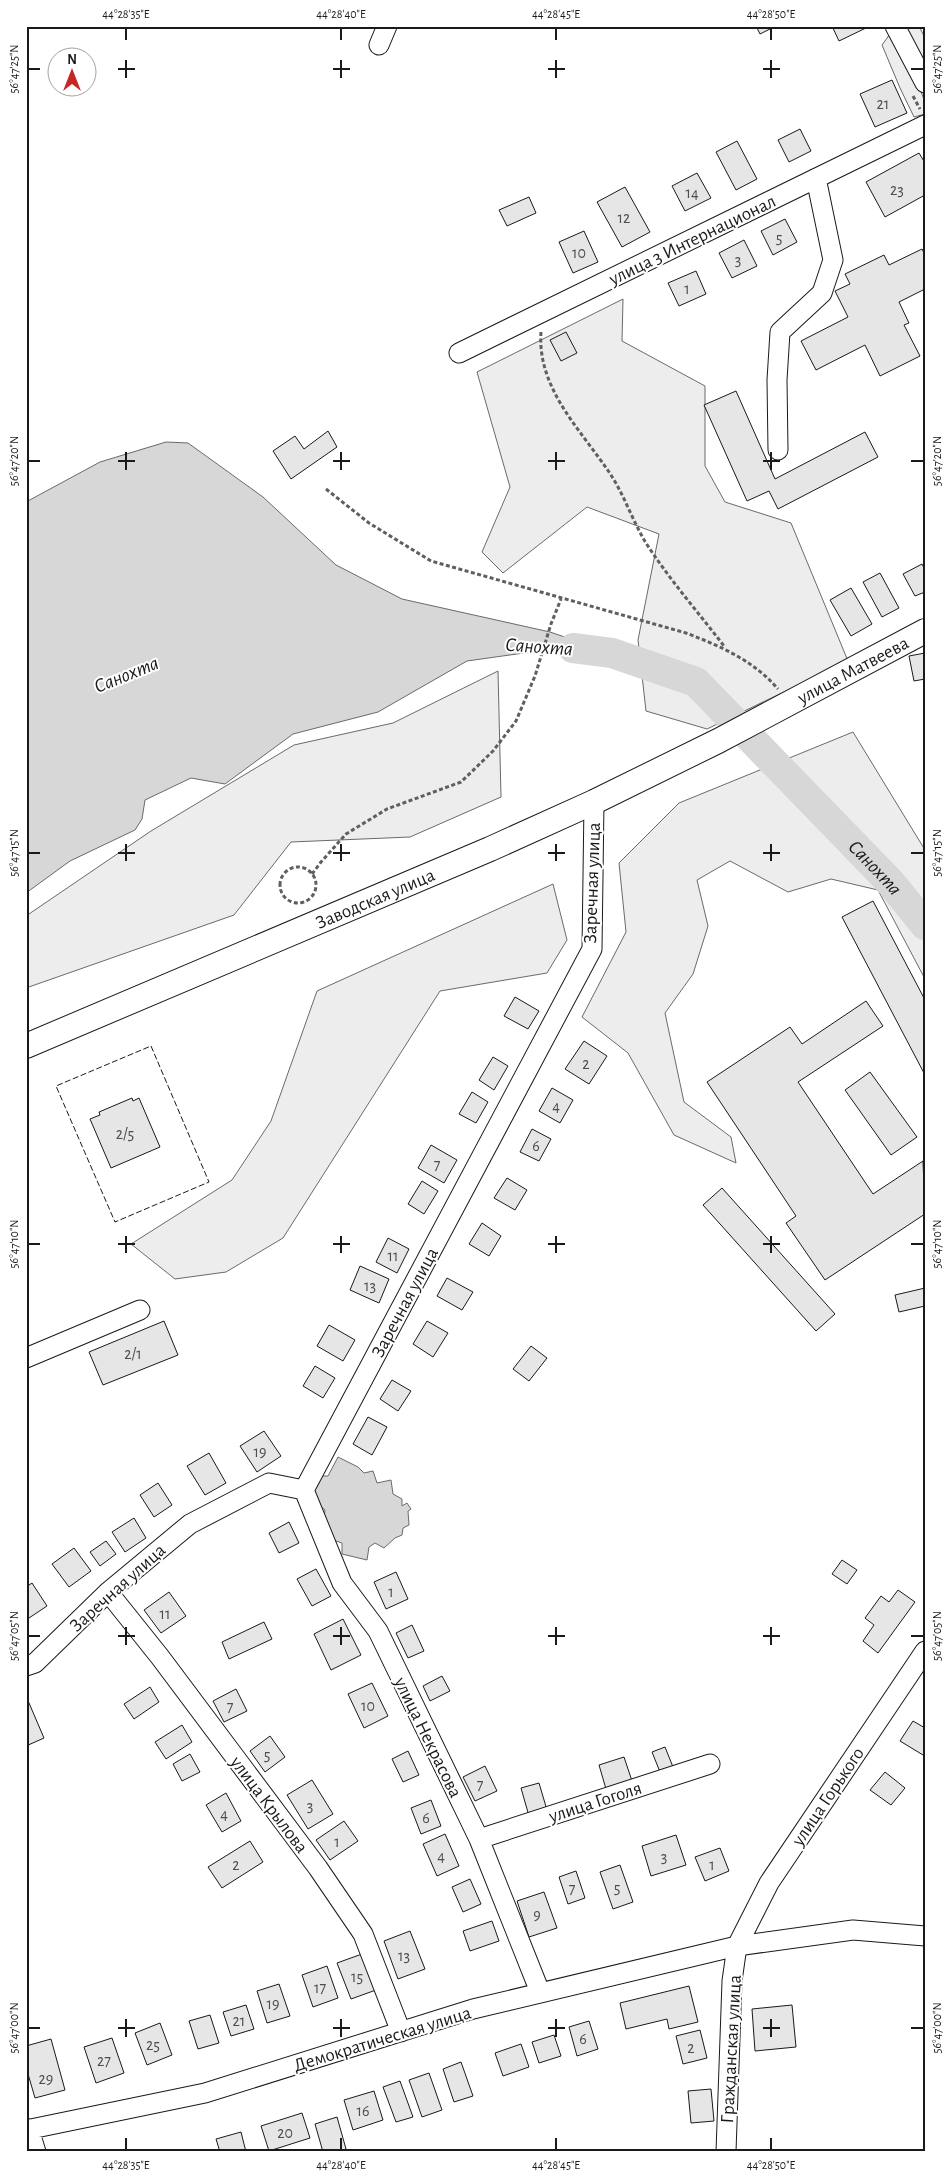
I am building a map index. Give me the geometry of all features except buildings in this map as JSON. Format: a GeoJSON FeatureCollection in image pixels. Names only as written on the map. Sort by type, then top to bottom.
{"type":"FeatureCollection","features":[{"type":"Feature","properties":{"kind":"main road","name":"улица Матвеева"},"geometry":{"type":"LineString","coordinates":[[718,741],[925,631]]}},
{"type":"Feature","properties":{"kind":"main road","name":"Заводская улица"},"geometry":{"type":"LineString","coordinates":[[26,1046],[490,849],[594,802],[718,741]]}},
{"type":"Feature","properties":{"kind":"street"},"geometry":{"type":"LineString","coordinates":[[379,45],[387,26]]}},
{"type":"Feature","properties":{"kind":"street"},"geometry":{"type":"LineString","coordinates":[[895,26],[925,83]]}},
{"type":"Feature","properties":{"kind":"street","name":"улица 3 Интернационал"},"geometry":{"type":"LineString","coordinates":[[459,352],[925,125]]}},
{"type":"Feature","properties":{"kind":"street"},"geometry":{"type":"LineString","coordinates":[[778,450],[777,380],[780,332],[822,293],[833,260],[816,178]]}},
{"type":"Feature","properties":{"kind":"street","name":"Заречная улица"},"geometry":{"type":"LineString","coordinates":[[31,1665],[108,1592],[190,1524],[269,1483],[304,1490],[592,949],[594,802]]}},
{"type":"Feature","properties":{"kind":"street"},"geometry":{"type":"LineString","coordinates":[[26,1358],[140,1310]]}},
{"type":"Feature","properties":{"kind":"street","name":"улица Некрасова"},"geometry":{"type":"LineString","coordinates":[[304,1490],[342,1583],[378,1631],[479,1839],[540,1992]]}},
{"type":"Feature","properties":{"kind":"street","name":"улица Крылова"},"geometry":{"type":"LineString","coordinates":[[108,1592],[160,1657],[312,1860],[364,1934],[401,2032]]}},
{"type":"Feature","properties":{"kind":"street","name":"улица Горького"},"geometry":{"type":"LineString","coordinates":[[737,1946],[769,1883],[925,1651]]}},
{"type":"Feature","properties":{"kind":"street","name":"улица Гоголя"},"geometry":{"type":"LineString","coordinates":[[479,1839],[710,1764]]}},
{"type":"Feature","properties":{"kind":"street","name":"Демократическая улица"},"geometry":{"type":"LineString","coordinates":[[28,2130],[205,2092],[473,2009],[737,1946],[853,1930],[925,1936]]}},
{"type":"Feature","properties":{"kind":"street","name":"Гражданская улица"},"geometry":{"type":"LineString","coordinates":[[726,2152],[732,1980],[737,1946]]}},
{"type":"Feature","properties":{"kind":"street"},"geometry":{"type":"LineString","coordinates":[[28,2130],[36,2152]]}},
{"type":"Feature","properties":{"kind":"path"},"geometry":{"type":"LineString","coordinates":[[543,312],[540,349],[550,386],[570,419],[610,473],[646,542],[725,647]]}},
{"type":"Feature","properties":{"kind":"path"},"geometry":{"type":"LineString","coordinates":[[326,489],[369,523],[430,561],[686,633],[725,647],[767,676],[785,705]]}},
{"type":"Feature","properties":{"kind":"path"},"geometry":{"type":"LineString","coordinates":[[312,874],[346,834],[387,809],[462,782],[493,751],[516,721],[561,599]]}},
{"type":"Feature","properties":{"kind":"path"},"geometry":{"type":"LineString","coordinates":[[297,867],[308,870],[312,874],[316,886],[312,897],[307,901],[295,903],[284,898],[280,887],[282,876],[286,871],[297,867]]}},
{"type":"Feature","properties":{"kind":"shaded area"},"geometry":{"type":"Polygon","coordinates":[[[904,26],[919,26],[925,38],[925,66],[904,26]]]}},
{"type":"Feature","properties":{"kind":"shaded area"},"geometry":{"type":"Polygon","coordinates":[[[890,34],[916,79],[925,102],[925,114],[914,117],[900,88],[882,45],[890,34]]]}},
{"type":"Feature","properties":{"kind":"shaded area"},"geometry":{"type":"Polygon","coordinates":[[[623,299],[622,341],[705,386],[705,466],[725,502],[791,523],[848,661],[707,729],[646,711],[638,640],[659,534],[587,507],[503,573],[482,552],[510,487],[477,372],[623,299]]]}},
{"type":"Feature","properties":{"kind":"shaded area"},"geometry":{"type":"Polygon","coordinates":[[[498,671],[501,797],[410,837],[291,842],[234,915],[26,988],[26,916],[151,831],[294,745],[393,723],[498,671]]]}},
{"type":"Feature","properties":{"kind":"shaded area"},"geometry":{"type":"Polygon","coordinates":[[[853,732],[925,850],[925,979],[878,890],[831,879],[788,892],[730,861],[697,880],[708,926],[693,974],[665,1013],[684,1102],[731,1137],[736,1163],[674,1135],[628,1053],[582,1017],[626,932],[619,863],[679,803],[853,732]]]}},
{"type":"Feature","properties":{"kind":"shaded area"},"geometry":{"type":"Polygon","coordinates":[[[553,884],[567,940],[547,973],[440,991],[283,1238],[226,1272],[175,1279],[131,1244],[232,1180],[271,1121],[317,991],[553,884]]]}},
{"type":"Feature","properties":{"kind":"water"},"geometry":{"type":"Polygon","coordinates":[[[166,442],[188,443],[263,497],[336,565],[402,599],[550,632],[612,653],[524,653],[467,661],[378,712],[293,734],[225,784],[191,778],[145,800],[142,819],[135,830],[70,861],[26,893],[26,502],[100,462],[166,442]]]}},
{"type":"Feature","properties":{"kind":"water"},"geometry":{"type":"Polygon","coordinates":[[[338,1457],[358,1467],[364,1473],[373,1471],[377,1483],[391,1480],[393,1494],[402,1499],[402,1506],[407,1503],[411,1509],[408,1511],[409,1525],[403,1528],[402,1535],[395,1538],[384,1548],[375,1543],[369,1547],[367,1560],[342,1554],[342,1543],[333,1540],[324,1519],[325,1510],[312,1495],[320,1476],[328,1476],[338,1457]]]}},
{"type":"Feature","properties":{"kind":"waterway","name":"Санохта"},"geometry":{"type":"LineString","coordinates":[[573,648],[612,653],[696,682],[891,883],[925,925]]}},
{"type":"Feature","properties":{"kind":"fence"},"geometry":{"type":"LineString","coordinates":[[151,1046],[209,1182],[115,1222],[56,1086],[151,1046]]}}]}
